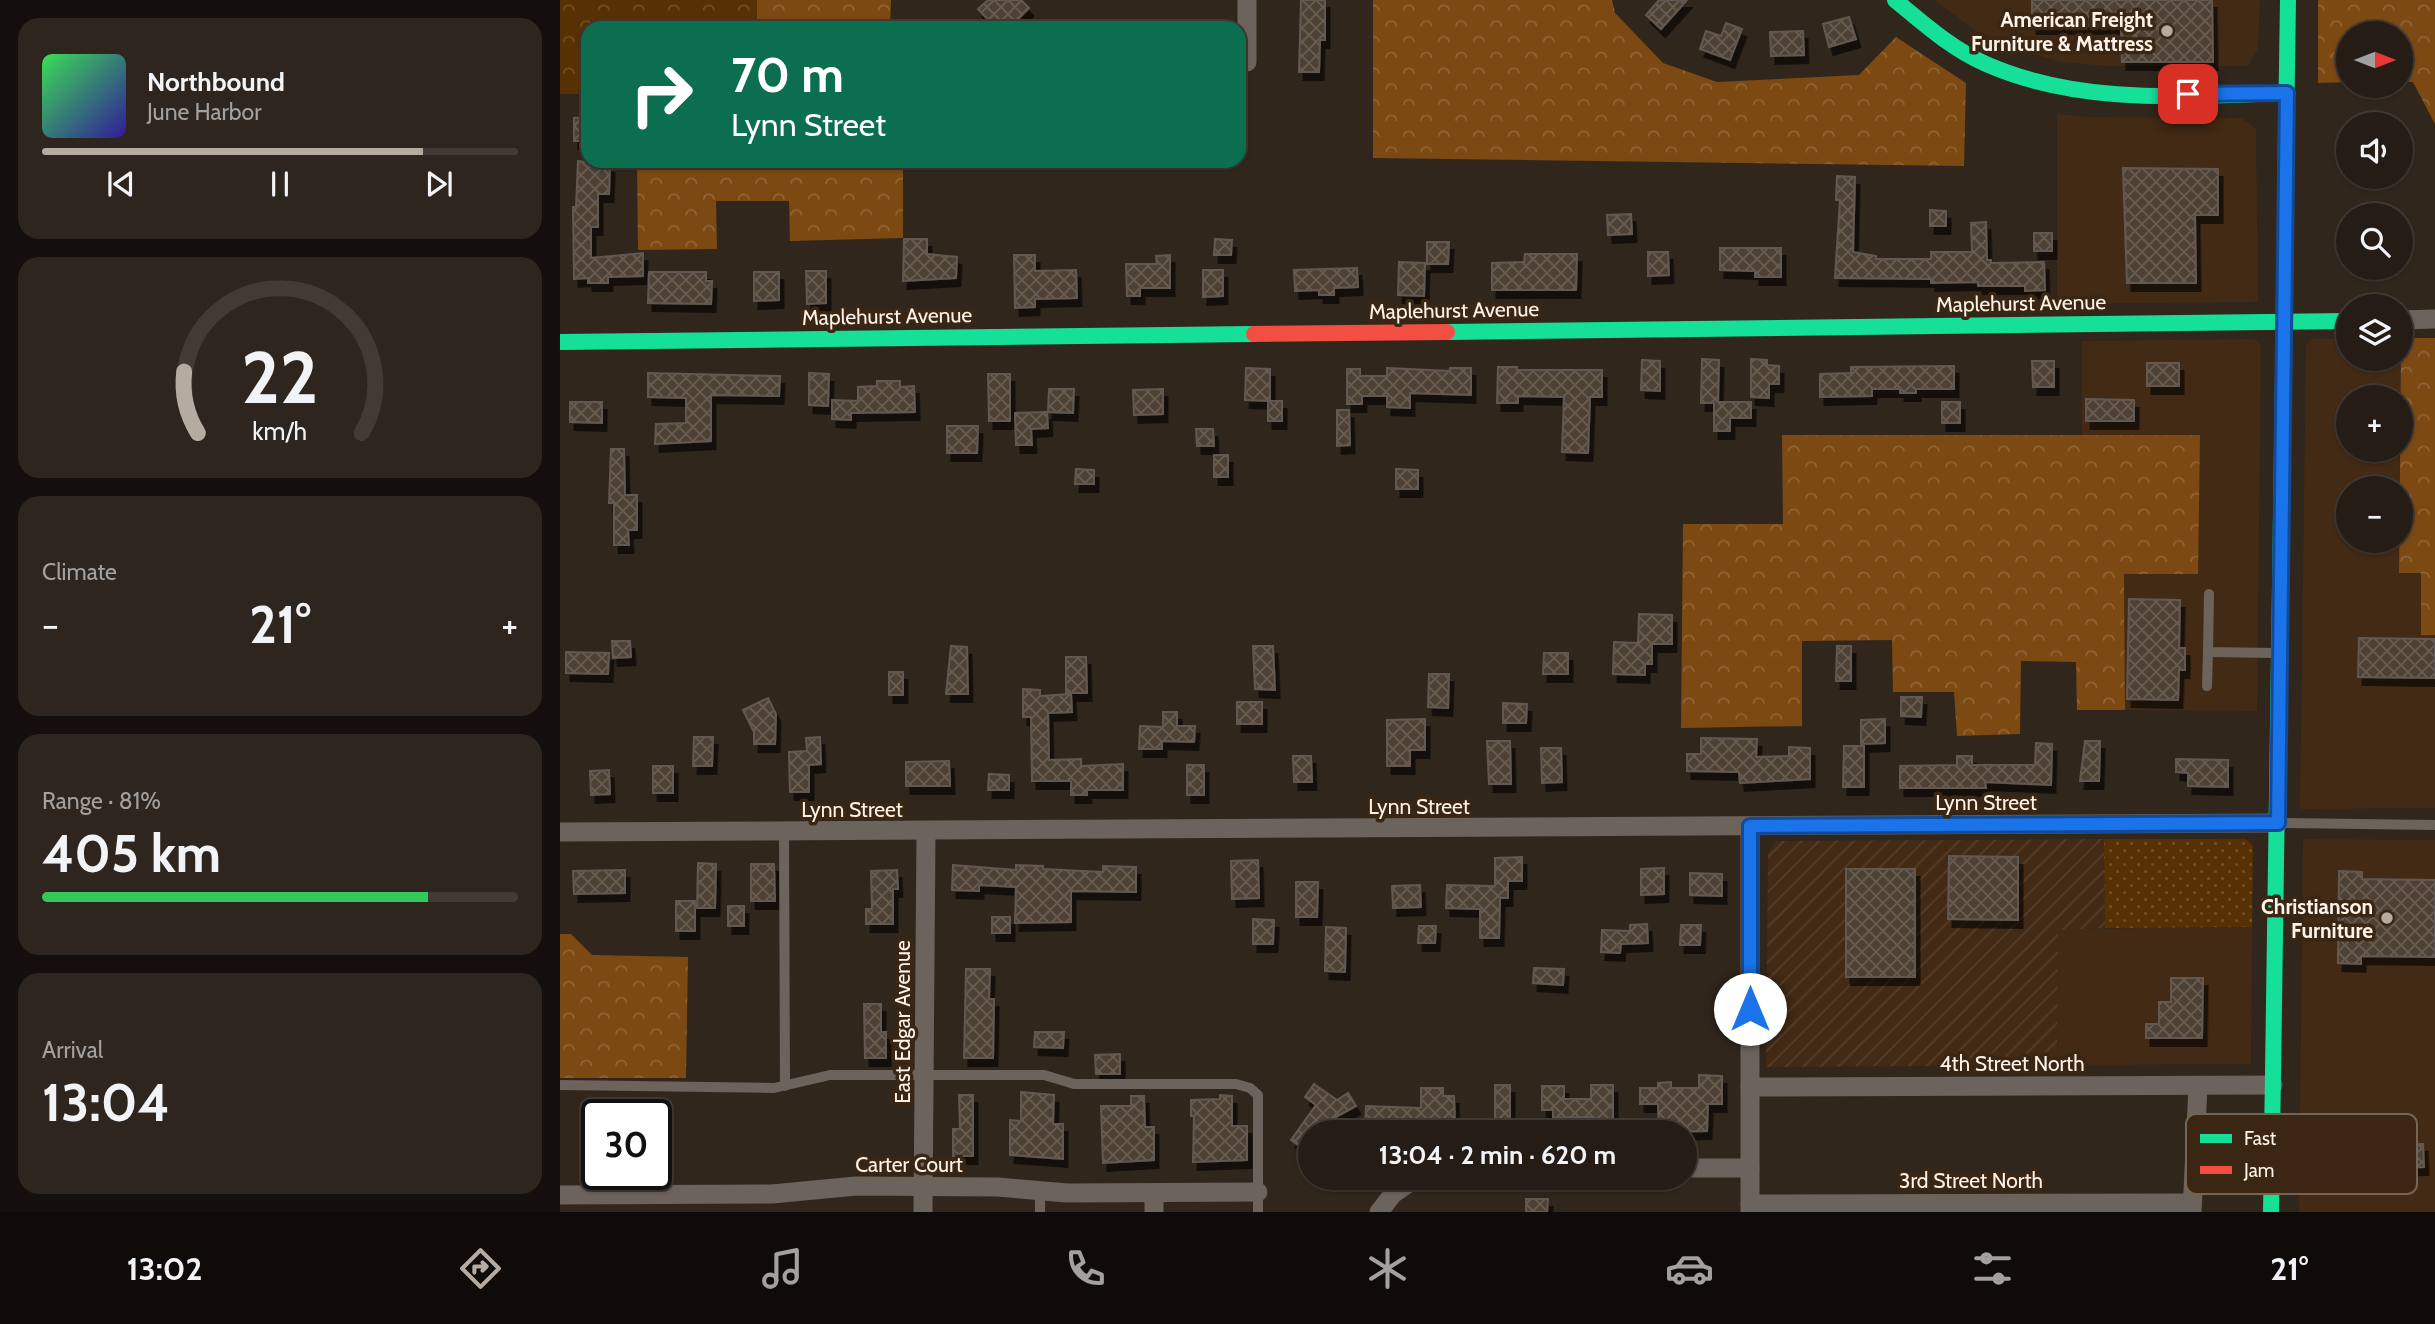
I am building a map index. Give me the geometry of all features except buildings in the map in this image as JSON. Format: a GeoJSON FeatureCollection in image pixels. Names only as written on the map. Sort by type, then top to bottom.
{"type":"FeatureCollection","features":[{"type":"Feature","properties":{"kind":"street"},"geometry":{"type":"LineString","coordinates":[[1247,0],[1247,62]]}},
{"type":"Feature","properties":{"kind":"street"},"geometry":{"type":"LineString","coordinates":[[1895,0],[1917,21],[1973,59],[2010,76],[2050,88],[2117,96],[2287,93]]}},
{"type":"Feature","properties":{"kind":"street"},"geometry":{"type":"LineString","coordinates":[[2273,1114],[2288,0]]}},
{"type":"Feature","properties":{"kind":"street"},"geometry":{"type":"LineString","coordinates":[[2413,320],[2435,319]]}},
{"type":"Feature","properties":{"kind":"street","name":"Maplehurst Avenue"},"geometry":{"type":"LineString","coordinates":[[560,342],[2336,321]]}},
{"type":"Feature","properties":{"kind":"street","name":"Lynn Street"},"geometry":{"type":"LineString","coordinates":[[560,832],[2278,823]]}},
{"type":"Feature","properties":{"kind":"street"},"geometry":{"type":"LineString","coordinates":[[1750,826],[1750,1208]]}},
{"type":"Feature","properties":{"kind":"street","name":"East Edgar Avenue"},"geometry":{"type":"LineString","coordinates":[[923,1212],[926,832]]}},
{"type":"Feature","properties":{"kind":"street"},"geometry":{"type":"LineString","coordinates":[[2197,1114],[2198,1086]]}},
{"type":"Feature","properties":{"kind":"street","name":"4th Street North"},"geometry":{"type":"LineString","coordinates":[[1750,1087],[2273,1086]]}},
{"type":"Feature","properties":{"kind":"street"},"geometry":{"type":"LineString","coordinates":[[1697,1168],[1750,1168]]}},
{"type":"Feature","properties":{"kind":"street","name":"Carter Court"},"geometry":{"type":"LineString","coordinates":[[560,1195],[692,1203],[856,1186],[997,1187],[1154,1203],[1258,1192]]}},
{"type":"Feature","properties":{"kind":"street"},"geometry":{"type":"LineString","coordinates":[[1380,1212],[1399,1190]]}},
{"type":"Feature","properties":{"kind":"street"},"geometry":{"type":"LineString","coordinates":[[2271,1194],[2271,1212]]}},
{"type":"Feature","properties":{"kind":"street","name":"3rd Street North"},"geometry":{"type":"LineString","coordinates":[[1750,1208],[2192,1207]]}},
{"type":"Feature","properties":{"kind":"lane"},"geometry":{"type":"LineString","coordinates":[[2207,686],[2209,594]]}},
{"type":"Feature","properties":{"kind":"lane"},"geometry":{"type":"LineString","coordinates":[[2208,652],[2280,653]]}},
{"type":"Feature","properties":{"kind":"lane"},"geometry":{"type":"LineString","coordinates":[[2278,823],[2435,825]]}},
{"type":"Feature","properties":{"kind":"lane"},"geometry":{"type":"LineString","coordinates":[[784,832],[785,1086]]}},
{"type":"Feature","properties":{"kind":"lane"},"geometry":{"type":"LineString","coordinates":[[560,1085],[774,1088],[822,1076],[925,1075],[1044,1075],[1074,1084],[1236,1084],[1250,1088],[1258,1095],[1258,1212]]}},
{"type":"Feature","properties":{"kind":"lane"},"geometry":{"type":"LineString","coordinates":[[1040,1191],[1040,1212]]}},
{"type":"Feature","properties":{"kind":"shaded area"},"geometry":{"type":"Polygon","coordinates":[[[1935,0],[2260,0],[2258,49],[2248,66],[2108,66],[2061,62],[2021,50],[1976,31],[1935,0]]]}},
{"type":"Feature","properties":{"kind":"shaded area"},"geometry":{"type":"Polygon","coordinates":[[[2057,114],[2090,117],[2242,118],[2256,129],[2258,302],[2057,304],[2057,114]]]}},
{"type":"Feature","properties":{"kind":"shaded area"},"geometry":{"type":"Polygon","coordinates":[[[2254,339],[2261,346],[2257,711],[2125,710],[2124,573],[2199,435],[2082,435],[2082,341],[2254,339]]]}},
{"type":"Feature","properties":{"kind":"shaded area"},"geometry":{"type":"Polygon","coordinates":[[[2312,339],[2336,339],[2336,371],[2400,371],[2400,385],[2336,385],[2336,462],[2399,462],[2399,476],[2336,476],[2336,553],[2399,553],[2399,573],[2421,573],[2421,634],[2435,635],[2435,808],[2300,809],[2306,345],[2312,339]]]}},
{"type":"Feature","properties":{"kind":"shaded area"},"geometry":{"type":"Polygon","coordinates":[[[2104,839],[2105,928],[2058,930],[2057,1065],[1766,1067],[1768,854],[1775,841],[2104,839]]]}},
{"type":"Feature","properties":{"kind":"shaded area"},"geometry":{"type":"Polygon","coordinates":[[[2303,839],[2435,840],[2435,1212],[2299,1212],[2299,1194],[2417,1194],[2417,1114],[2300,1114],[2303,839]]]}},
{"type":"Feature","properties":{"kind":"shaded area"},"geometry":{"type":"Polygon","coordinates":[[[2252,927],[2251,1064],[2057,1065],[2058,929],[2252,927]]]}},
{"type":"Feature","properties":{"kind":"green space"},"geometry":{"type":"Polygon","coordinates":[[[560,0],[757,0],[757,21],[581,21],[581,94],[560,94],[560,0]]]}},
{"type":"Feature","properties":{"kind":"green space"},"geometry":{"type":"Polygon","coordinates":[[[757,0],[891,0],[890,21],[757,21],[757,0]]]}},
{"type":"Feature","properties":{"kind":"green space"},"geometry":{"type":"Polygon","coordinates":[[[1373,0],[1612,0],[1615,13],[1663,63],[1717,82],[1859,75],[1896,37],[1966,83],[1964,166],[1373,158],[1373,0]]]}},
{"type":"Feature","properties":{"kind":"green space"},"geometry":{"type":"Polygon","coordinates":[[[2318,0],[2435,0],[2435,124],[2413,82],[2413,21],[2336,21],[2336,82],[2318,83],[2318,0]]]}},
{"type":"Feature","properties":{"kind":"green space"},"geometry":{"type":"Polygon","coordinates":[[[637,168],[903,168],[903,238],[790,241],[789,201],[716,201],[717,249],[638,250],[637,168]]]}},
{"type":"Feature","properties":{"kind":"green space"},"geometry":{"type":"Polygon","coordinates":[[[2413,338],[2435,338],[2435,635],[2421,635],[2421,573],[2399,573],[2399,553],[2413,553],[2413,476],[2400,476],[2400,462],[2413,462],[2413,385],[2401,385],[2401,371],[2413,371],[2413,338]]]}},
{"type":"Feature","properties":{"kind":"green space"},"geometry":{"type":"Polygon","coordinates":[[[1782,435],[2200,435],[2198,574],[2124,574],[2125,710],[2077,710],[2076,662],[2021,661],[2020,734],[1957,736],[1954,692],[1893,692],[1892,640],[1802,641],[1802,726],[1681,728],[1683,524],[1783,524],[1782,435]]]}},
{"type":"Feature","properties":{"kind":"green space"},"geometry":{"type":"Polygon","coordinates":[[[2104,839],[2246,839],[2253,846],[2252,927],[2105,928],[2104,839]]]}},
{"type":"Feature","properties":{"kind":"green space"},"geometry":{"type":"Polygon","coordinates":[[[560,934],[571,934],[592,955],[688,957],[686,1078],[560,1078],[560,934]]]}},
{"type":"Feature","properties":{"kind":"traffic: fast"},"geometry":{"type":"LineString","coordinates":[[1895,0],[1939,35],[1974,58],[2022,77],[2059,87],[2135,95],[2287,93]]}},
{"type":"Feature","properties":{"kind":"traffic: fast"},"geometry":{"type":"LineString","coordinates":[[2286,132],[2288,0]]}},
{"type":"Feature","properties":{"kind":"traffic: fast"},"geometry":{"type":"LineString","coordinates":[[1447,332],[2336,321]]}},
{"type":"Feature","properties":{"kind":"traffic: fast"},"geometry":{"type":"LineString","coordinates":[[560,342],[1254,334]]}},
{"type":"Feature","properties":{"kind":"traffic: fast"},"geometry":{"type":"LineString","coordinates":[[2272,1114],[2283,376]]}},
{"type":"Feature","properties":{"kind":"traffic: fast"},"geometry":{"type":"LineString","coordinates":[[2271,1194],[2271,1212]]}},
{"type":"Feature","properties":{"kind":"traffic: jam"},"geometry":{"type":"LineString","coordinates":[[2283,376],[2286,132]]}},
{"type":"Feature","properties":{"kind":"traffic: jam"},"geometry":{"type":"LineString","coordinates":[[1254,334],[1447,332]]}},
{"type":"Feature","properties":{"kind":"place","name":"American Freight Furniture & Mattress"},"geometry":{"type":"Point","coordinates":[2167,31]}},
{"type":"Feature","properties":{"kind":"place","name":"Christianson Furniture"},"geometry":{"type":"Point","coordinates":[2387,918]}},
{"type":"Feature","properties":{"kind":"route"},"geometry":{"type":"LineString","coordinates":[[1750,1009],[1750,826],[2278,823],[2287,93],[2188,94]]}}]}
